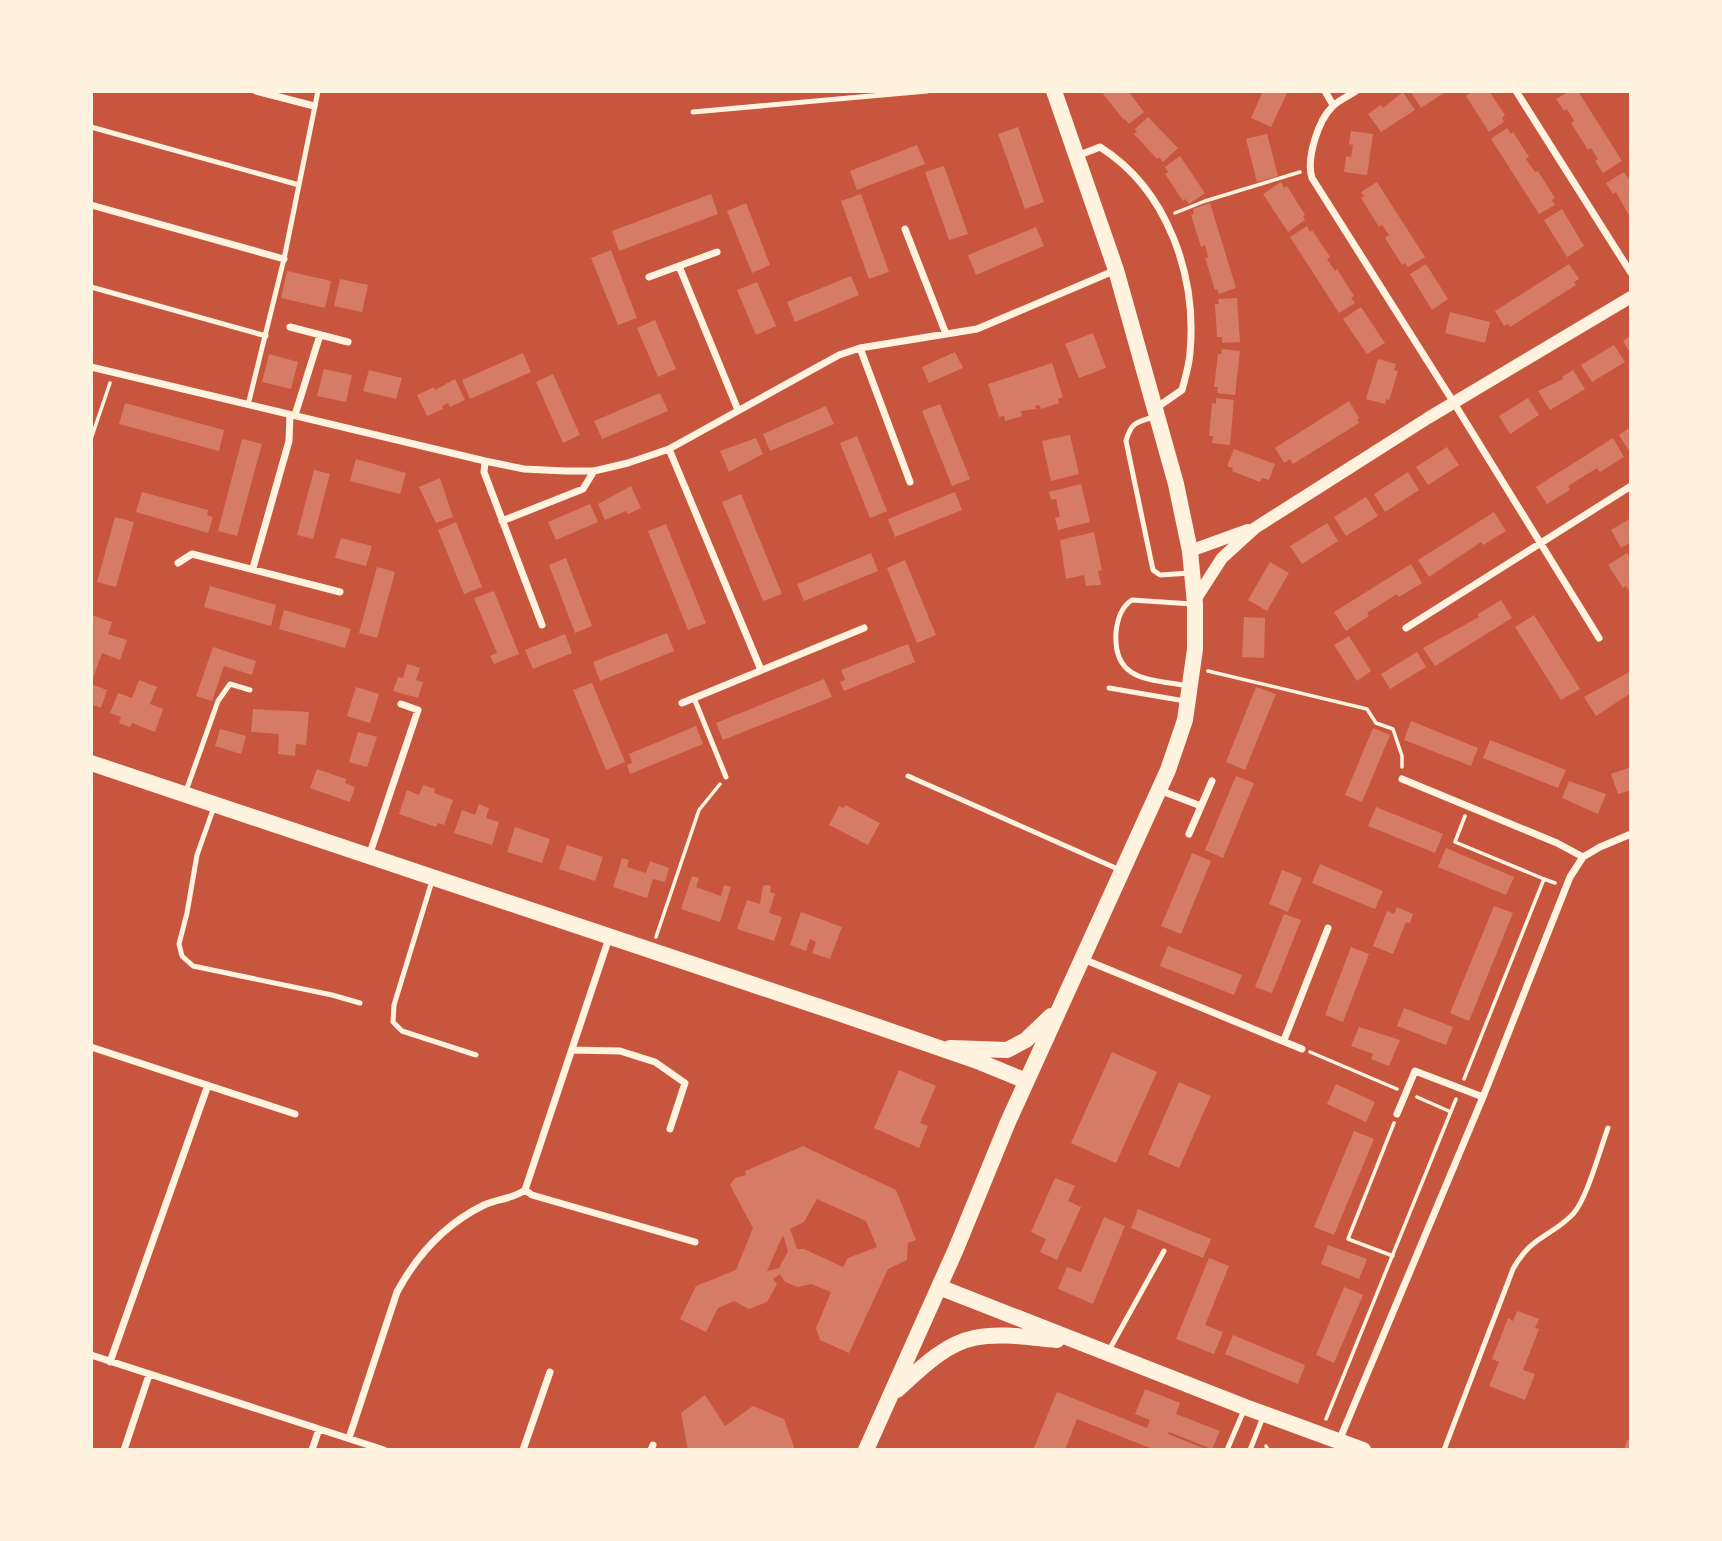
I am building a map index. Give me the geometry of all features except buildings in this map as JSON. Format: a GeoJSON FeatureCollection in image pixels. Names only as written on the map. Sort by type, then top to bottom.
{"type":"FeatureCollection","features":[{"type":"Feature","properties":{"kind":"main road"},"geometry":{"type":"LineString","coordinates":[[866,1450],[939,1287],[1026,1081],[1168,770],[1185,720],[1193,668],[1195,602],[1190,551],[1176,484],[1116,270],[1054,91]]}},
{"type":"Feature","properties":{"kind":"main road"},"geometry":{"type":"LineString","coordinates":[[91,763],[940,1048],[1026,1081]]}},
{"type":"Feature","properties":{"kind":"main road"},"geometry":{"type":"LineString","coordinates":[[940,1048],[1007,1050],[1026,1040],[1058,1009]]}},
{"type":"Feature","properties":{"kind":"main road"},"geometry":{"type":"LineString","coordinates":[[939,1287],[1245,1407],[1363,1450]]}},
{"type":"Feature","properties":{"kind":"main road"},"geometry":{"type":"LineString","coordinates":[[890,1396],[925,1364],[972,1338],[1011,1336],[1074,1341]]}},
{"type":"Feature","properties":{"kind":"street"},"geometry":{"type":"LineString","coordinates":[[256,91],[314,106]]}},
{"type":"Feature","properties":{"kind":"street"},"geometry":{"type":"LineString","coordinates":[[1325,91],[1333,105]]}},
{"type":"Feature","properties":{"kind":"street"},"geometry":{"type":"LineString","coordinates":[[1356,91],[1333,105],[1320,122],[1309,169],[1311,178],[1599,638]]}},
{"type":"Feature","properties":{"kind":"street"},"geometry":{"type":"LineString","coordinates":[[1516,91],[1631,273]]}},
{"type":"Feature","properties":{"kind":"street"},"geometry":{"type":"LineString","coordinates":[[1077,156],[1100,148],[1118,159],[1157,202],[1181,260],[1190,305],[1190,354],[1182,390],[1156,412]]}},
{"type":"Feature","properties":{"kind":"street"},"geometry":{"type":"LineString","coordinates":[[91,205],[284,259]]}},
{"type":"Feature","properties":{"kind":"street"},"geometry":{"type":"LineString","coordinates":[[905,229],[946,334]]}},
{"type":"Feature","properties":{"kind":"street"},"geometry":{"type":"LineString","coordinates":[[649,277],[717,251]]}},
{"type":"Feature","properties":{"kind":"street"},"geometry":{"type":"LineString","coordinates":[[679,265],[738,410]]}},
{"type":"Feature","properties":{"kind":"street"},"geometry":{"type":"LineString","coordinates":[[91,367],[485,461],[524,468],[594,471],[669,449],[839,355],[860,348],[977,329],[1116,270]]}},
{"type":"Feature","properties":{"kind":"street"},"geometry":{"type":"LineString","coordinates":[[1195,602],[1222,558],[1255,528],[1454,403],[1631,297]]}},
{"type":"Feature","properties":{"kind":"street"},"geometry":{"type":"LineString","coordinates":[[290,327],[348,342]]}},
{"type":"Feature","properties":{"kind":"street"},"geometry":{"type":"LineString","coordinates":[[253,568],[289,441],[293,415],[320,335]]}},
{"type":"Feature","properties":{"kind":"street"},"geometry":{"type":"LineString","coordinates":[[860,348],[910,482]]}},
{"type":"Feature","properties":{"kind":"street"},"geometry":{"type":"LineString","coordinates":[[669,449],[761,670]]}},
{"type":"Feature","properties":{"kind":"street"},"geometry":{"type":"LineString","coordinates":[[485,461],[484,472],[542,625]]}},
{"type":"Feature","properties":{"kind":"street"},"geometry":{"type":"LineString","coordinates":[[502,521],[583,489],[594,471]]}},
{"type":"Feature","properties":{"kind":"street"},"geometry":{"type":"LineString","coordinates":[[1406,628],[1631,486]]}},
{"type":"Feature","properties":{"kind":"street"},"geometry":{"type":"LineString","coordinates":[[1190,551],[1255,528]]}},
{"type":"Feature","properties":{"kind":"street"},"geometry":{"type":"LineString","coordinates":[[178,563],[192,554],[340,592]]}},
{"type":"Feature","properties":{"kind":"street"},"geometry":{"type":"LineString","coordinates":[[682,703],[864,628]]}},
{"type":"Feature","properties":{"kind":"street"},"geometry":{"type":"LineString","coordinates":[[369,856],[418,710],[401,704]]}},
{"type":"Feature","properties":{"kind":"street"},"geometry":{"type":"LineString","coordinates":[[1402,779],[1557,843],[1583,857]]}},
{"type":"Feature","properties":{"kind":"street"},"geometry":{"type":"LineString","coordinates":[[1189,834],[1212,781]]}},
{"type":"Feature","properties":{"kind":"street"},"geometry":{"type":"LineString","coordinates":[[1159,790],[1201,806]]}},
{"type":"Feature","properties":{"kind":"street"},"geometry":{"type":"LineString","coordinates":[[1339,1441],[1483,1097],[1566,887],[1583,857],[1631,834]]}},
{"type":"Feature","properties":{"kind":"street"},"geometry":{"type":"LineString","coordinates":[[1284,1040],[1328,928]]}},
{"type":"Feature","properties":{"kind":"street"},"geometry":{"type":"LineString","coordinates":[[349,1438],[397,1292],[409,1270],[424,1249],[463,1217],[491,1202],[518,1195],[524,1190],[609,938]]}},
{"type":"Feature","properties":{"kind":"street"},"geometry":{"type":"LineString","coordinates":[[1082,959],[1302,1049]]}},
{"type":"Feature","properties":{"kind":"street"},"geometry":{"type":"LineString","coordinates":[[91,1047],[295,1114]]}},
{"type":"Feature","properties":{"kind":"street"},"geometry":{"type":"LineString","coordinates":[[572,1050],[620,1051],[655,1062],[685,1083],[670,1129]]}},
{"type":"Feature","properties":{"kind":"street"},"geometry":{"type":"LineString","coordinates":[[1397,1114],[1415,1071],[1483,1097]]}},
{"type":"Feature","properties":{"kind":"street"},"geometry":{"type":"LineString","coordinates":[[110,1362],[208,1085]]}},
{"type":"Feature","properties":{"kind":"street"},"geometry":{"type":"LineString","coordinates":[[524,1190],[532,1195],[695,1241]]}},
{"type":"Feature","properties":{"kind":"street"},"geometry":{"type":"LineString","coordinates":[[91,1355],[384,1450]]}},
{"type":"Feature","properties":{"kind":"street"},"geometry":{"type":"LineString","coordinates":[[523,1450],[551,1372]]}},
{"type":"Feature","properties":{"kind":"street"},"geometry":{"type":"LineString","coordinates":[[124,1450],[149,1375]]}},
{"type":"Feature","properties":{"kind":"street"},"geometry":{"type":"LineString","coordinates":[[312,1450],[319,1429]]}},
{"type":"Feature","properties":{"kind":"lane"},"geometry":{"type":"LineString","coordinates":[[248,405],[284,259],[318,91]]}},
{"type":"Feature","properties":{"kind":"lane"},"geometry":{"type":"LineString","coordinates":[[693,112],[927,91]]}},
{"type":"Feature","properties":{"kind":"lane"},"geometry":{"type":"LineString","coordinates":[[91,127],[299,185]]}},
{"type":"Feature","properties":{"kind":"lane"},"geometry":{"type":"LineString","coordinates":[[91,287],[266,336]]}},
{"type":"Feature","properties":{"kind":"lane"},"geometry":{"type":"LineString","coordinates":[[1156,412],[1129,429],[1126,441],[1153,570],[1160,575],[1192,573]]}},
{"type":"Feature","properties":{"kind":"lane"},"geometry":{"type":"LineString","coordinates":[[1189,694],[1126,671],[1116,652],[1116,630],[1120,614],[1132,600],[1195,602]]}},
{"type":"Feature","properties":{"kind":"lane"},"geometry":{"type":"LineString","coordinates":[[185,794],[218,701],[230,684],[250,690]]}},
{"type":"Feature","properties":{"kind":"lane"},"geometry":{"type":"LineString","coordinates":[[1109,688],[1189,694]]}},
{"type":"Feature","properties":{"kind":"lane"},"geometry":{"type":"LineString","coordinates":[[694,698],[726,777]]}},
{"type":"Feature","properties":{"kind":"lane"},"geometry":{"type":"LineString","coordinates":[[908,776],[1122,871]]}},
{"type":"Feature","properties":{"kind":"lane"},"geometry":{"type":"LineString","coordinates":[[215,804],[197,855],[179,944],[182,956],[193,966],[360,1003]]}},
{"type":"Feature","properties":{"kind":"lane"},"geometry":{"type":"LineString","coordinates":[[433,878],[394,1005],[393,1022],[402,1031],[476,1055]]}},
{"type":"Feature","properties":{"kind":"lane"},"geometry":{"type":"LineString","coordinates":[[1444,1450],[1513,1269],[1530,1246],[1573,1213],[1585,1191],[1608,1128]]}},
{"type":"Feature","properties":{"kind":"lane"},"geometry":{"type":"LineString","coordinates":[[1108,1353],[1164,1251]]}},
{"type":"Feature","properties":{"kind":"lane"},"geometry":{"type":"LineString","coordinates":[[1227,1450],[1245,1407]]}},
{"type":"Feature","properties":{"kind":"lane"},"geometry":{"type":"LineString","coordinates":[[1250,1450],[1264,1414]]}},
{"type":"Feature","properties":{"kind":"path"},"geometry":{"type":"LineString","coordinates":[[1165,219],[1205,201],[1309,169]]}},
{"type":"Feature","properties":{"kind":"path"},"geometry":{"type":"LineString","coordinates":[[91,439],[113,374]]}},
{"type":"Feature","properties":{"kind":"path"},"geometry":{"type":"LineString","coordinates":[[1193,668],[1250,679],[1367,709],[1376,723],[1393,729],[1402,756],[1402,779]]}},
{"type":"Feature","properties":{"kind":"path"},"geometry":{"type":"LineString","coordinates":[[651,951],[699,810],[726,777]]}},
{"type":"Feature","properties":{"kind":"path"},"geometry":{"type":"LineString","coordinates":[[1469,807],[1455,842],[1566,887]]}},
{"type":"Feature","properties":{"kind":"path"},"geometry":{"type":"LineString","coordinates":[[1320,1434],[1544,879]]}},
{"type":"Feature","properties":{"kind":"path"},"geometry":{"type":"LineString","coordinates":[[1302,1049],[1451,1112]]}},
{"type":"Feature","properties":{"kind":"path"},"geometry":{"type":"LineString","coordinates":[[1392,1256],[1348,1239],[1397,1114]]}}]}
